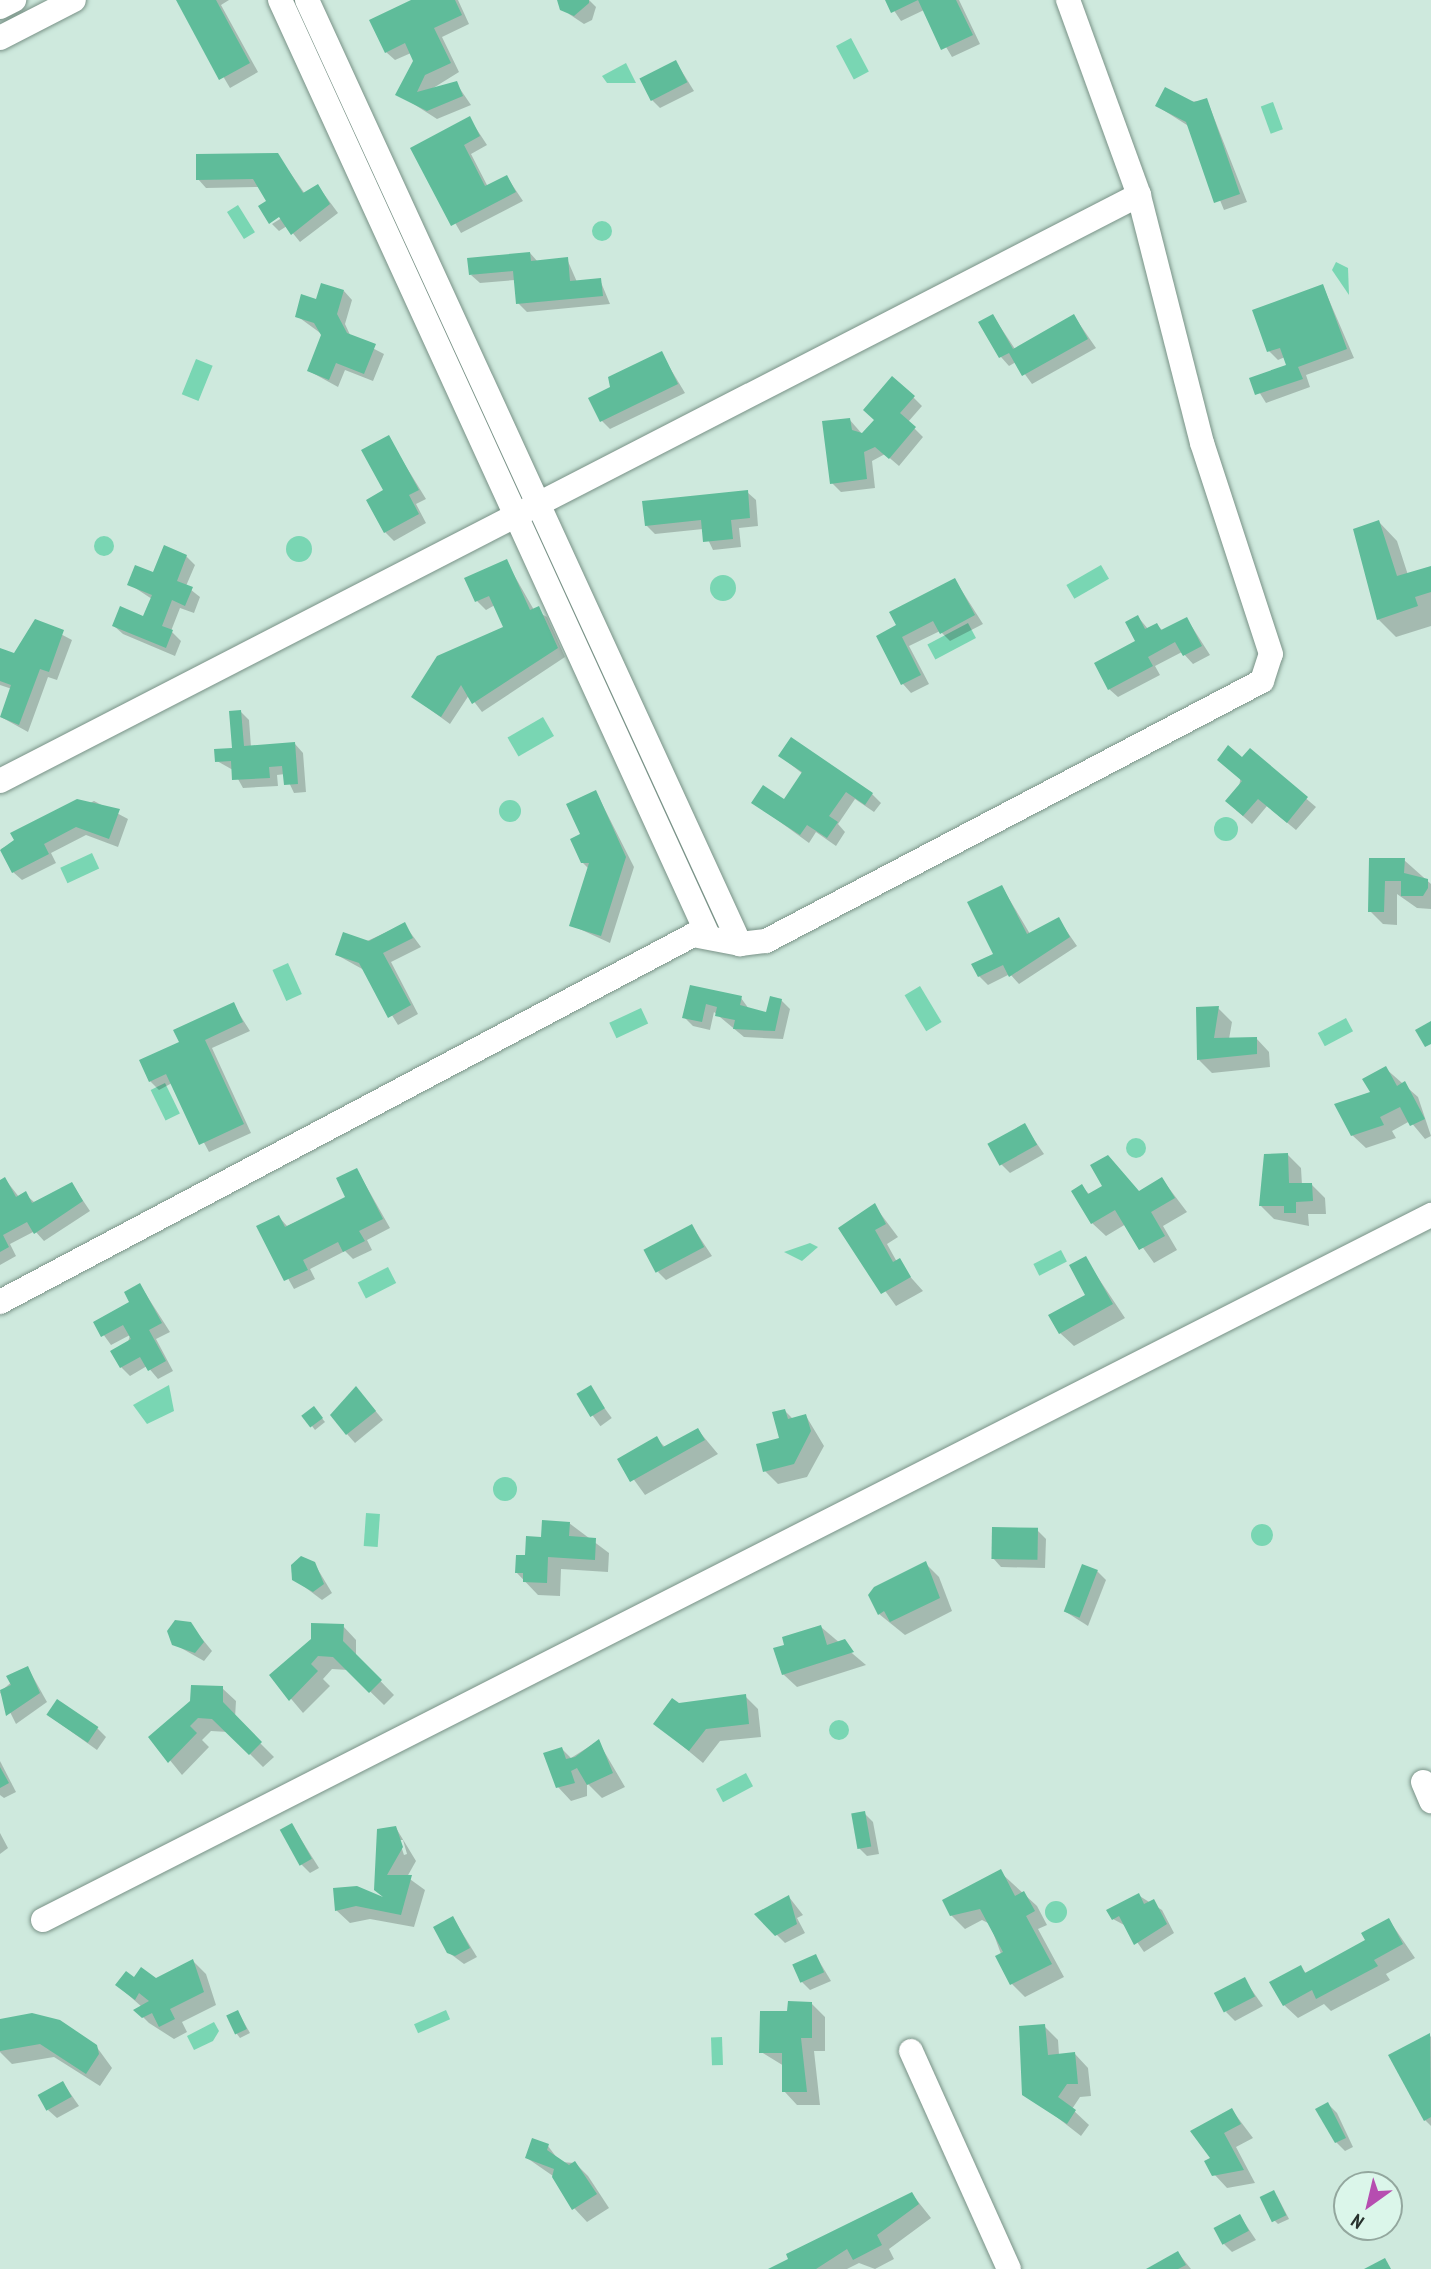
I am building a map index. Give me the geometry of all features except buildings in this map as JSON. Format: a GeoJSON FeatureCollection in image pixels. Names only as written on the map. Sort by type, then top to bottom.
{"type":"FeatureCollection","features":[{"type":"Feature","properties":{"kind":"street"},"geometry":{"type":"LineString","coordinates":[[0,7],[14,0]]}},
{"type":"Feature","properties":{"kind":"street"},"geometry":{"type":"LineString","coordinates":[[0,38],[74,0]]}},
{"type":"Feature","properties":{"kind":"street"},"geometry":{"type":"LineString","coordinates":[[280,0],[740,944]]}},
{"type":"Feature","properties":{"kind":"street"},"geometry":{"type":"LineString","coordinates":[[307,0],[707,933]]}},
{"type":"Feature","properties":{"kind":"street"},"geometry":{"type":"LineString","coordinates":[[0,1302],[693,935],[707,933],[740,944],[766,941],[1262,681],[1271,671],[1202,443],[1139,195],[1069,0]]}},
{"type":"Feature","properties":{"kind":"street"},"geometry":{"type":"LineString","coordinates":[[0,780],[525,507],[1139,195]]}},
{"type":"Feature","properties":{"kind":"street"},"geometry":{"type":"LineString","coordinates":[[43,1920],[1431,1215]]}},
{"type":"Feature","properties":{"kind":"street"},"geometry":{"type":"LineString","coordinates":[[911,2051],[1009,2269]]}},
{"type":"Feature","properties":{"kind":"shaded area"},"geometry":{"type":"Polygon","coordinates":[[[851,38],[869,72],[854,80],[836,46],[851,38]]]}},
{"type":"Feature","properties":{"kind":"shaded area"},"geometry":{"type":"Polygon","coordinates":[[[626,63],[636,83],[607,83],[602,76],[626,63]]]}},
{"type":"Feature","properties":{"kind":"shaded area"},"geometry":{"type":"Polygon","coordinates":[[[1273,102],[1283,129],[1271,134],[1261,106],[1273,102]]]}},
{"type":"Feature","properties":{"kind":"shaded area"},"geometry":{"type":"Polygon","coordinates":[[[238,205],[255,232],[244,239],[227,212],[238,205]]]}},
{"type":"Feature","properties":{"kind":"shaded area"},"geometry":{"type":"Polygon","coordinates":[[[598,221],[606,221],[612,231],[606,241],[598,241],[592,235],[592,227],[598,221]]]}},
{"type":"Feature","properties":{"kind":"shaded area"},"geometry":{"type":"Polygon","coordinates":[[[1336,262],[1348,268],[1349,295],[1332,270],[1336,262]]]}},
{"type":"Feature","properties":{"kind":"shaded area"},"geometry":{"type":"Polygon","coordinates":[[[196,359],[213,366],[198,401],[182,394],[196,359]]]}},
{"type":"Feature","properties":{"kind":"shaded area"},"geometry":{"type":"Polygon","coordinates":[[[104,536],[111,539],[114,546],[111,553],[104,556],[97,553],[94,546],[97,539],[104,536]]]}},
{"type":"Feature","properties":{"kind":"shaded area"},"geometry":{"type":"Polygon","coordinates":[[[299,536],[308,540],[312,549],[308,558],[299,562],[290,558],[286,549],[290,540],[299,536]]]}},
{"type":"Feature","properties":{"kind":"shaded area"},"geometry":{"type":"Polygon","coordinates":[[[1101,565],[1109,579],[1074,599],[1066,585],[1101,565]]]}},
{"type":"Feature","properties":{"kind":"shaded area"},"geometry":{"type":"Polygon","coordinates":[[[723,575],[732,579],[736,588],[732,597],[723,601],[714,597],[710,588],[714,579],[723,575]]]}},
{"type":"Feature","properties":{"kind":"shaded area"},"geometry":{"type":"Polygon","coordinates":[[[968,623],[976,638],[935,660],[927,645],[968,623]]]}},
{"type":"Feature","properties":{"kind":"shaded area"},"geometry":{"type":"Polygon","coordinates":[[[543,717],[554,736],[518,757],[507,738],[543,717]]]}},
{"type":"Feature","properties":{"kind":"shaded area"},"geometry":{"type":"Polygon","coordinates":[[[510,800],[518,803],[521,811],[518,819],[510,822],[502,819],[499,811],[502,803],[510,800]]]}},
{"type":"Feature","properties":{"kind":"shaded area"},"geometry":{"type":"Polygon","coordinates":[[[1226,817],[1234,821],[1238,829],[1234,837],[1226,841],[1218,837],[1214,829],[1218,821],[1226,817]]]}},
{"type":"Feature","properties":{"kind":"shaded area"},"geometry":{"type":"Polygon","coordinates":[[[92,853],[99,868],[67,883],[60,868],[92,853]]]}},
{"type":"Feature","properties":{"kind":"shaded area"},"geometry":{"type":"Polygon","coordinates":[[[288,963],[302,994],[286,1001],[272,970],[288,963]]]}},
{"type":"Feature","properties":{"kind":"shaded area"},"geometry":{"type":"Polygon","coordinates":[[[920,986],[942,1022],[926,1031],[905,995],[920,986]]]}},
{"type":"Feature","properties":{"kind":"shaded area"},"geometry":{"type":"Polygon","coordinates":[[[641,1008],[648,1023],[616,1038],[609,1023],[641,1008]]]}},
{"type":"Feature","properties":{"kind":"shaded area"},"geometry":{"type":"Polygon","coordinates":[[[1346,1018],[1353,1031],[1325,1046],[1318,1033],[1346,1018]]]}},
{"type":"Feature","properties":{"kind":"shaded area"},"geometry":{"type":"Polygon","coordinates":[[[165,1083],[180,1114],[166,1121],[151,1090],[165,1083]]]}},
{"type":"Feature","properties":{"kind":"shaded area"},"geometry":{"type":"Polygon","coordinates":[[[1132,1138],[1140,1138],[1146,1148],[1140,1158],[1132,1158],[1126,1152],[1126,1144],[1132,1138]]]}},
{"type":"Feature","properties":{"kind":"shaded area"},"geometry":{"type":"Polygon","coordinates":[[[810,1243],[818,1247],[802,1261],[784,1252],[810,1243]]]}},
{"type":"Feature","properties":{"kind":"shaded area"},"geometry":{"type":"Polygon","coordinates":[[[1061,1250],[1067,1262],[1039,1276],[1033,1264],[1061,1250]]]}},
{"type":"Feature","properties":{"kind":"shaded area"},"geometry":{"type":"Polygon","coordinates":[[[388,1267],[396,1283],[366,1298],[358,1282],[388,1267]]]}},
{"type":"Feature","properties":{"kind":"shaded area"},"geometry":{"type":"Polygon","coordinates":[[[169,1385],[174,1411],[147,1424],[133,1405],[169,1385]]]}},
{"type":"Feature","properties":{"kind":"shaded area"},"geometry":{"type":"Polygon","coordinates":[[[505,1477],[514,1480],[517,1489],[514,1498],[505,1501],[496,1498],[493,1489],[496,1480],[505,1477]]]}},
{"type":"Feature","properties":{"kind":"shaded area"},"geometry":{"type":"Polygon","coordinates":[[[366,1513],[380,1514],[378,1547],[364,1546],[366,1513]]]}},
{"type":"Feature","properties":{"kind":"shaded area"},"geometry":{"type":"Polygon","coordinates":[[[1262,1524],[1270,1527],[1273,1535],[1270,1543],[1262,1546],[1254,1543],[1251,1535],[1254,1527],[1262,1524]]]}},
{"type":"Feature","properties":{"kind":"shaded area"},"geometry":{"type":"Polygon","coordinates":[[[835,1720],[843,1720],[849,1730],[843,1740],[835,1740],[829,1734],[829,1726],[835,1720]]]}},
{"type":"Feature","properties":{"kind":"shaded area"},"geometry":{"type":"Polygon","coordinates":[[[746,1773],[753,1786],[723,1802],[716,1789],[746,1773]]]}},
{"type":"Feature","properties":{"kind":"shaded area"},"geometry":{"type":"Polygon","coordinates":[[[1056,1901],[1064,1904],[1067,1912],[1064,1920],[1056,1923],[1048,1920],[1045,1912],[1048,1904],[1056,1901]]]}},
{"type":"Feature","properties":{"kind":"shaded area"},"geometry":{"type":"Polygon","coordinates":[[[446,2010],[450,2019],[418,2033],[414,2024],[446,2010]]]}},
{"type":"Feature","properties":{"kind":"shaded area"},"geometry":{"type":"Polygon","coordinates":[[[214,2022],[219,2031],[213,2041],[194,2050],[187,2036],[214,2022]]]}},
{"type":"Feature","properties":{"kind":"shaded area"},"geometry":{"type":"Polygon","coordinates":[[[711,2037],[722,2037],[723,2065],[712,2065],[711,2037]]]}}]}
